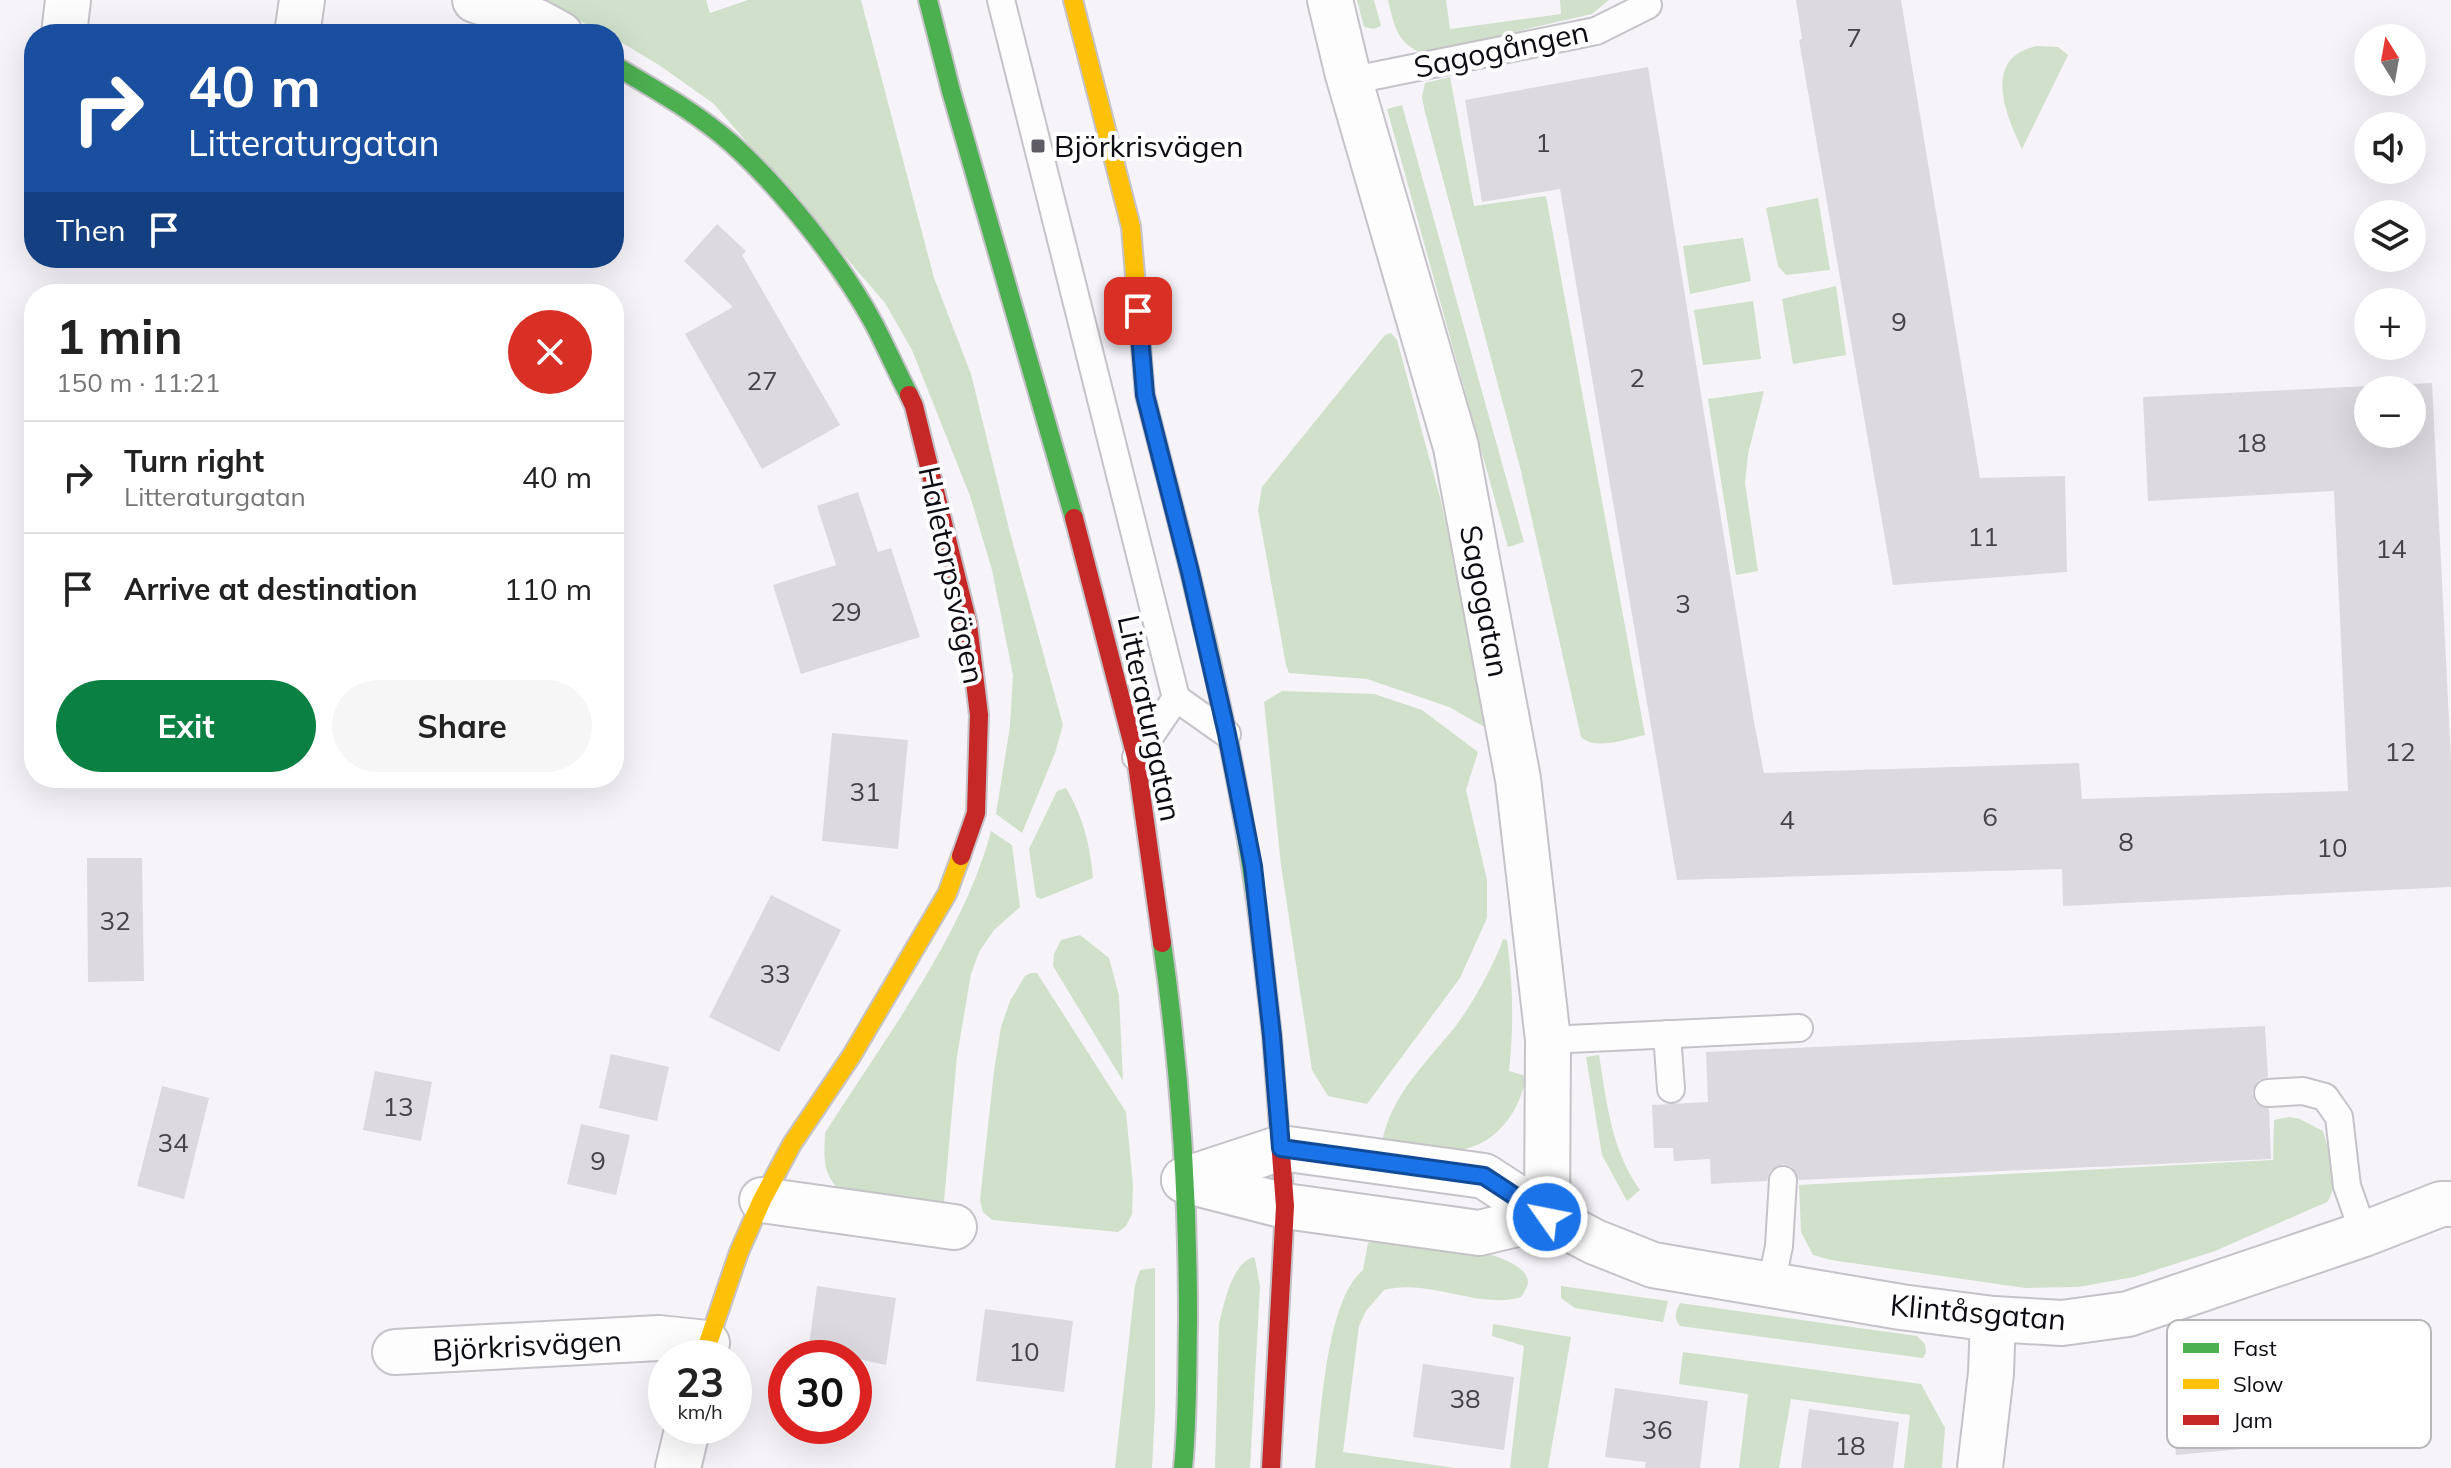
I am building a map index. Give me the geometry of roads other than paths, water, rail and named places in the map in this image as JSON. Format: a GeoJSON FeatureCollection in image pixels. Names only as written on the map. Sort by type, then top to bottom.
{"type":"FeatureCollection","features":[{"type":"Feature","properties":{"kind":"street"},"geometry":{"type":"LineString","coordinates":[[65,24],[68,0]]}},
{"type":"Feature","properties":{"kind":"street"},"geometry":{"type":"LineString","coordinates":[[298,24],[302,0]]}},
{"type":"Feature","properties":{"kind":"street"},"geometry":{"type":"LineString","coordinates":[[475,0],[542,24]]}},
{"type":"Feature","properties":{"kind":"street","name":"Litteraturgatan"},"geometry":{"type":"LineString","coordinates":[[928,0],[951,91],[1065,482],[1136,757],[1168,983],[1184,1180],[1188,1257],[1187,1426],[1183,1468]]}},
{"type":"Feature","properties":{"kind":"street"},"geometry":{"type":"LineString","coordinates":[[1073,0],[1131,227],[1145,395],[1190,572],[1253,866],[1272,1036],[1285,1206],[1271,1468]]}},
{"type":"Feature","properties":{"kind":"street","name":"Sagogatan"},"geometry":{"type":"LineString","coordinates":[[1330,0],[1349,81],[1456,447],[1518,779],[1548,1040],[1547,1217]]}},
{"type":"Feature","properties":{"kind":"street","name":"Haletorpsvägen"},"geometry":{"type":"LineString","coordinates":[[624,71],[691,112],[731,143],[792,208],[846,278],[873,322],[914,406],[968,624],[979,715],[976,813],[952,881],[915,950],[852,1055],[792,1144],[762,1200]]}},
{"type":"Feature","properties":{"kind":"street"},"geometry":{"type":"LineString","coordinates":[[1184,1180],[1281,1148]]}},
{"type":"Feature","properties":{"kind":"street","name":"Klintåsgatan"},"geometry":{"type":"LineString","coordinates":[[1281,1148],[1484,1176],[1547,1217],[1595,1242],[1653,1265],[1901,1307],[1993,1319],[2062,1323],[2128,1314],[2364,1234],[2441,1204],[2451,1204]]}},
{"type":"Feature","properties":{"kind":"street"},"geometry":{"type":"LineString","coordinates":[[1184,1180],[1285,1206],[1479,1233],[1547,1217]]}},
{"type":"Feature","properties":{"kind":"street"},"geometry":{"type":"LineString","coordinates":[[762,1200],[954,1227]]}},
{"type":"Feature","properties":{"kind":"street","name":"Björkrisvägen"},"geometry":{"type":"LineString","coordinates":[[708,1340],[739,1252],[762,1200]]}},
{"type":"Feature","properties":{"kind":"street"},"geometry":{"type":"LineString","coordinates":[[1980,1468],[1991,1373],[1993,1319]]}},
{"type":"Feature","properties":{"kind":"street","name":"Björkrisvägen"},"geometry":{"type":"LineString","coordinates":[[395,1352],[667,1340]]}},
{"type":"Feature","properties":{"kind":"street"},"geometry":{"type":"LineString","coordinates":[[678,1468],[684,1444]]}},
{"type":"Feature","properties":{"kind":"lane"},"geometry":{"type":"LineString","coordinates":[[1001,0],[1176,698],[1227,734]]}},
{"type":"Feature","properties":{"kind":"lane","name":"Sagogången"},"geometry":{"type":"LineString","coordinates":[[1349,81],[1596,31],[1648,5]]}},
{"type":"Feature","properties":{"kind":"lane"},"geometry":{"type":"LineString","coordinates":[[1136,757],[1176,698]]}},
{"type":"Feature","properties":{"kind":"lane"},"geometry":{"type":"LineString","coordinates":[[1548,1040],[1799,1028]]}},
{"type":"Feature","properties":{"kind":"lane"},"geometry":{"type":"LineString","coordinates":[[1667,1034],[1671,1089]]}},
{"type":"Feature","properties":{"kind":"lane"},"geometry":{"type":"LineString","coordinates":[[2268,1093],[2303,1091],[2325,1097],[2339,1117],[2347,1186],[2364,1234]]}},
{"type":"Feature","properties":{"kind":"lane"},"geometry":{"type":"LineString","coordinates":[[1771,1285],[1779,1246],[1783,1180]]}},
{"type":"Feature","properties":{"kind":"place","name":"Björkrisvägen"},"geometry":{"type":"Point","coordinates":[1038,146]}}]}
